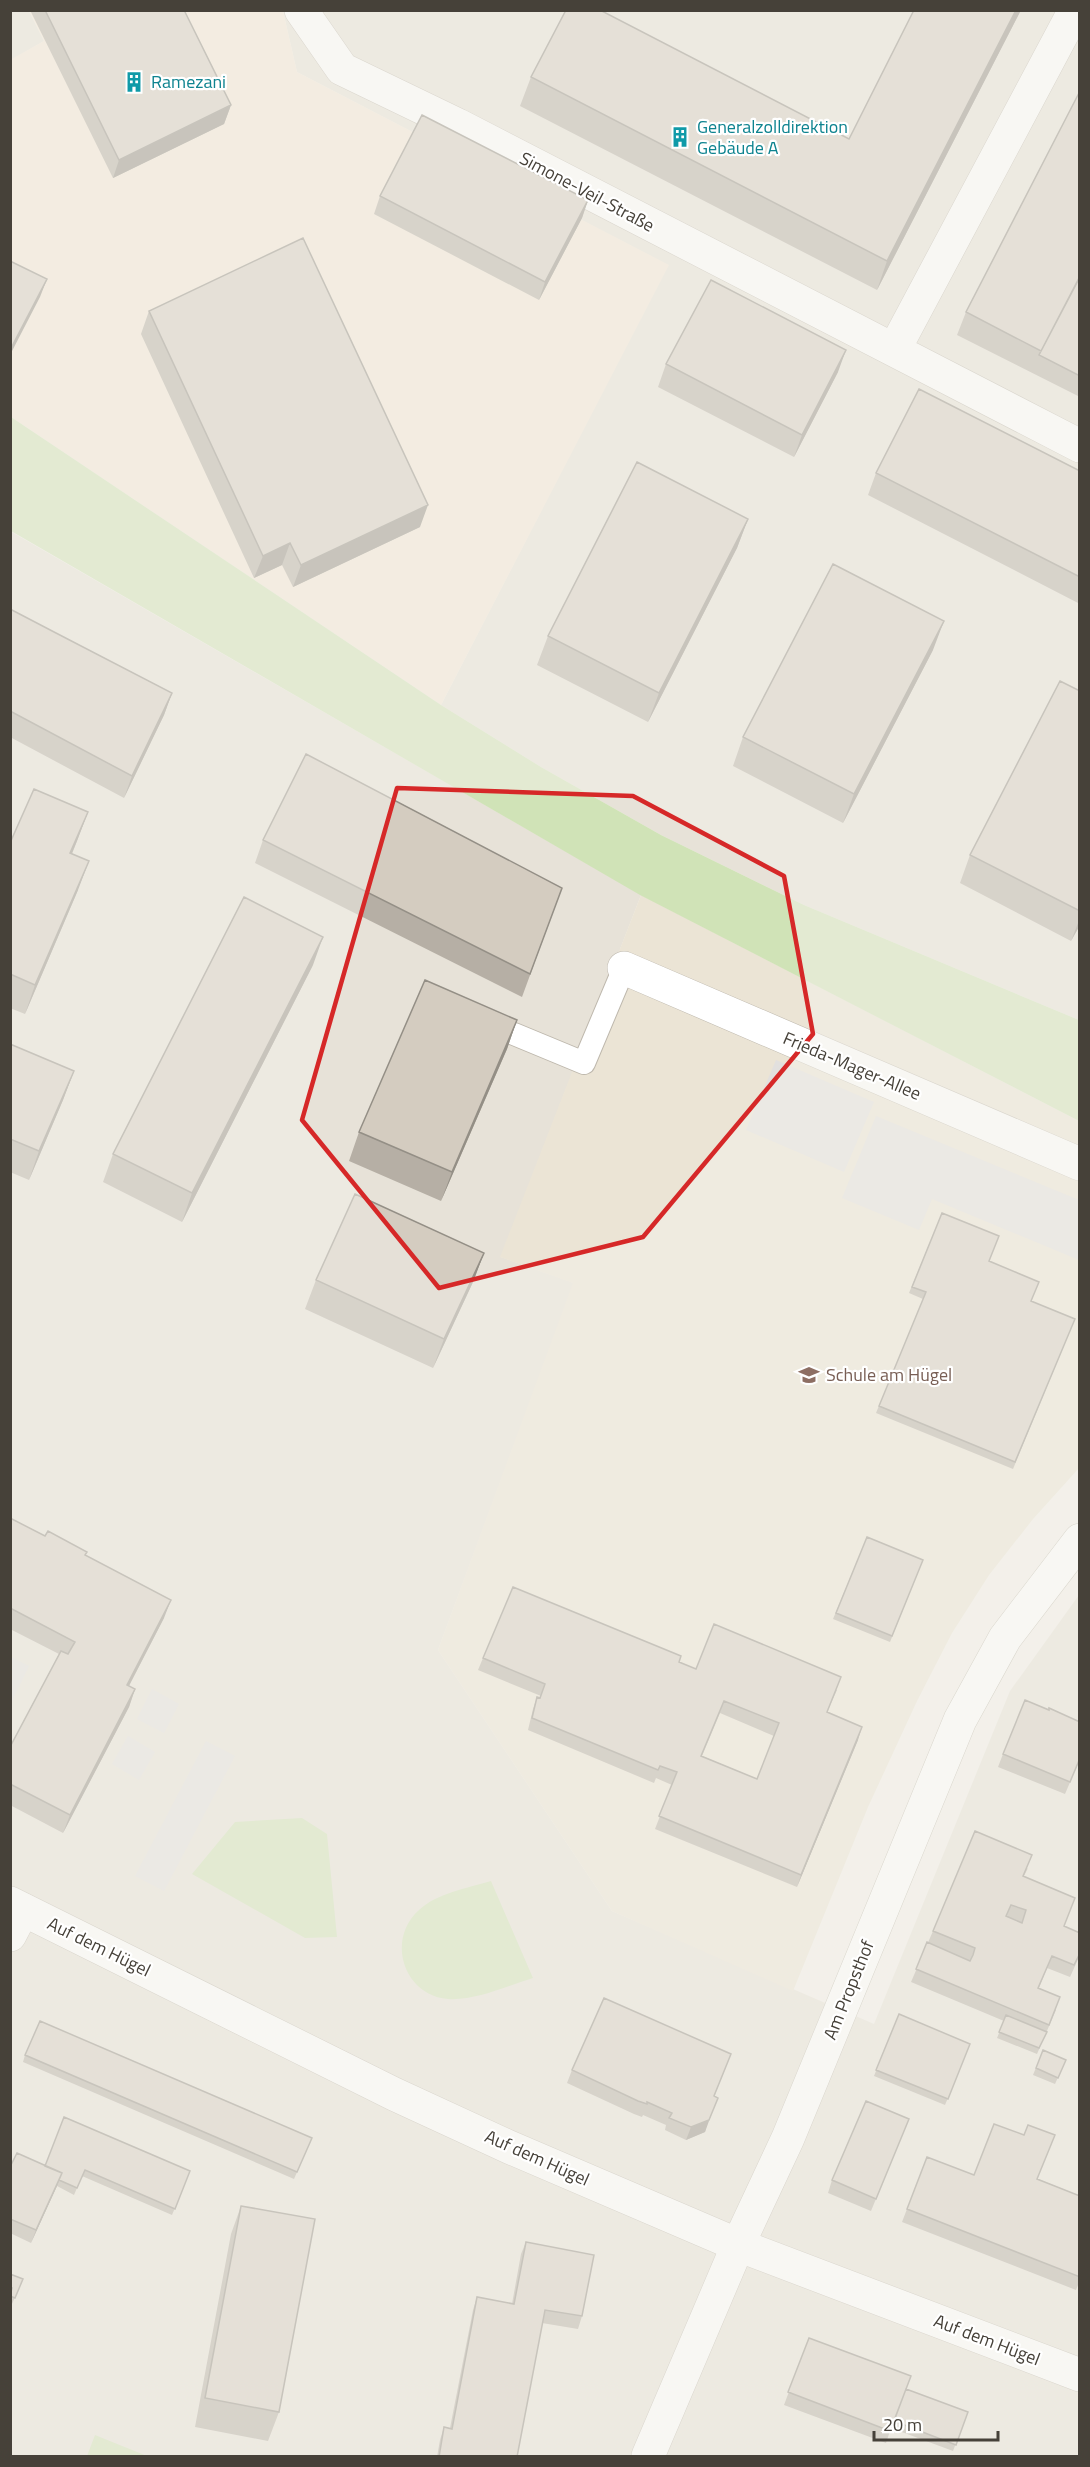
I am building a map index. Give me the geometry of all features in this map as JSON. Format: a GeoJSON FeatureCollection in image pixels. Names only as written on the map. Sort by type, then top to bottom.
{"type":"FeatureCollection","features":[{"type":"Feature","properties":{"kind":"street","name":"Simone-Veil-Straße"},"geometry":{"type":"LineString","coordinates":[[302,10],[342,69],[458,125],[1080,446]]}},
{"type":"Feature","properties":{"kind":"street"},"geometry":{"type":"LineString","coordinates":[[894,350],[1075,10]]}},
{"type":"Feature","properties":{"kind":"street","name":"Frieda-Mager-Allee"},"geometry":{"type":"LineString","coordinates":[[624,968],[1080,1164]]}},
{"type":"Feature","properties":{"kind":"street","name":"Am Propsthof"},"geometry":{"type":"LineString","coordinates":[[648,2457],[738,2245],[788,2138],[960,1720],[1005,1638],[1080,1540]]}},
{"type":"Feature","properties":{"kind":"street","name":"Auf dem Hügel"},"geometry":{"type":"LineString","coordinates":[[15,1916],[509,2147],[738,2245],[1080,2375]]}},
{"type":"Feature","properties":{"kind":"lane"},"geometry":{"type":"LineString","coordinates":[[514,1034],[584,1063],[624,968]]}},
{"type":"Feature","properties":{"kind":"highlighted area"},"geometry":{"type":"Polygon","coordinates":[[[397,788],[633,796],[784,876],[813,1034],[643,1237],[439,1288],[302,1120],[397,788]]]}},
{"type":"Feature","properties":{"kind":"shaded area"},"geometry":{"type":"Polygon","coordinates":[[[11,11],[29,11],[44,41],[11,60],[11,11]]]}},
{"type":"Feature","properties":{"kind":"shaded area"},"geometry":{"type":"Polygon","coordinates":[[[29,11],[283,11],[297,72],[669,265],[441,705],[11,417],[10,60],[44,41],[29,11]]]}},
{"type":"Feature","properties":{"kind":"shaded area"},"geometry":{"type":"Polygon","coordinates":[[[283,11],[1079,11],[1079,1020],[804,905],[661,835],[541,767],[441,705],[668,265],[297,72],[283,11]]]}},
{"type":"Feature","properties":{"kind":"shaded area"},"geometry":{"type":"Polygon","coordinates":[[[10,531],[641,895],[501,1257],[574,1283],[438,1650],[612,1911],[874,2024],[1010,1691],[1079,1595],[1079,2456],[11,2456],[10,531]]]}},
{"type":"Feature","properties":{"kind":"shaded area","name":"Schule am Hügel"},"geometry":{"type":"Polygon","coordinates":[[[641,895],[1079,1121],[1079,1468],[1033,1519],[989,1575],[952,1633],[917,1701],[868,1807],[793,1991],[612,1911],[438,1650],[573,1283],[500,1257],[641,895]]]}},
{"type":"Feature","properties":{"kind":"shaded area"},"geometry":{"type":"Polygon","coordinates":[[[776,1060],[874,1102],[844,1172],[746,1130],[776,1060]]]}},
{"type":"Feature","properties":{"kind":"shaded area"},"geometry":{"type":"Polygon","coordinates":[[[876,1116],[1079,1200],[1079,1260],[932,1199],[919,1230],[842,1198],[876,1116]]]}},
{"type":"Feature","properties":{"kind":"shaded area"},"geometry":{"type":"Polygon","coordinates":[[[11,1657],[29,1666],[11,1703],[11,1657]]]}},
{"type":"Feature","properties":{"kind":"shaded area"},"geometry":{"type":"Polygon","coordinates":[[[152,1689],[179,1704],[164,1733],[137,1719],[152,1689]]]}},
{"type":"Feature","properties":{"kind":"shaded area"},"geometry":{"type":"Polygon","coordinates":[[[128,1736],[155,1752],[139,1780],[112,1764],[128,1736]]]}},
{"type":"Feature","properties":{"kind":"shaded area"},"geometry":{"type":"Polygon","coordinates":[[[206,1741],[235,1756],[164,1891],[135,1876],[206,1741]]]}},
{"type":"Feature","properties":{"kind":"green space"},"geometry":{"type":"Polygon","coordinates":[[[11,417],[441,705],[541,767],[661,835],[804,905],[1079,1020],[1079,1121],[640,895],[11,531],[11,417]]]}},
{"type":"Feature","properties":{"kind":"green space"},"geometry":{"type":"Polygon","coordinates":[[[302,1818],[327,1834],[337,1937],[305,1938],[192,1874],[235,1822],[302,1818]]]}},
{"type":"Feature","properties":{"kind":"green space"},"geometry":{"type":"Polygon","coordinates":[[[491,1881],[533,1978],[469,1998],[448,1999],[432,1995],[410,1977],[404,1964],[403,1936],[409,1922],[419,1910],[435,1899],[491,1881]]]}},
{"type":"Feature","properties":{"kind":"green space"},"geometry":{"type":"Polygon","coordinates":[[[95,2435],[147,2456],[87,2456],[95,2435]]]}},
{"type":"Feature","properties":{"kind":"building","name":"Ramezani"},"geometry":{"type":"Polygon","coordinates":[[[45,10],[184,10],[231,105],[119,160],[45,10]]]}},
{"type":"Feature","properties":{"kind":"building","name":"Generalzolldirektion Gebäude A"},"geometry":{"type":"Polygon","coordinates":[[[566,10],[600,10],[849,139],[914,10],[1016,10],[887,261],[531,77],[566,10]]]}},
{"type":"Feature","properties":{"kind":"building"},"geometry":{"type":"Polygon","coordinates":[[[1080,91],[1080,276],[1041,351],[966,312],[1080,91]]]}},
{"type":"Feature","properties":{"kind":"building"},"geometry":{"type":"Polygon","coordinates":[[[422,115],[588,200],[545,282],[380,196],[422,115]]]}},
{"type":"Feature","properties":{"kind":"building"},"geometry":{"type":"Polygon","coordinates":[[[303,238],[428,505],[301,565],[290,543],[263,556],[149,311],[303,238]]]}},
{"type":"Feature","properties":{"kind":"building"},"geometry":{"type":"Polygon","coordinates":[[[10,261],[47,279],[10,350],[10,261]]]}},
{"type":"Feature","properties":{"kind":"building"},"geometry":{"type":"Polygon","coordinates":[[[1080,277],[1080,376],[1039,355],[1080,277]]]}},
{"type":"Feature","properties":{"kind":"building"},"geometry":{"type":"Polygon","coordinates":[[[711,280],[846,350],[802,435],[666,364],[711,280]]]}},
{"type":"Feature","properties":{"kind":"building"},"geometry":{"type":"Polygon","coordinates":[[[919,389],[1080,471],[1080,577],[876,473],[919,389]]]}},
{"type":"Feature","properties":{"kind":"building"},"geometry":{"type":"Polygon","coordinates":[[[637,462],[748,519],[659,693],[548,636],[637,462]]]}},
{"type":"Feature","properties":{"kind":"building"},"geometry":{"type":"Polygon","coordinates":[[[833,564],[944,621],[854,794],[743,737],[833,564]]]}},
{"type":"Feature","properties":{"kind":"building"},"geometry":{"type":"Polygon","coordinates":[[[10,609],[172,693],[132,776],[10,711],[10,609]]]}},
{"type":"Feature","properties":{"kind":"building"},"geometry":{"type":"Polygon","coordinates":[[[1060,681],[1080,691],[1080,911],[970,855],[1060,681]]]}},
{"type":"Feature","properties":{"kind":"building"},"geometry":{"type":"Polygon","coordinates":[[[306,754],[562,888],[530,974],[263,840],[306,754]]]}},
{"type":"Feature","properties":{"kind":"building"},"geometry":{"type":"Polygon","coordinates":[[[34,789],[88,812],[70,853],[89,861],[35,985],[10,974],[10,843],[34,789]]]}},
{"type":"Feature","properties":{"kind":"building"},"geometry":{"type":"Polygon","coordinates":[[[244,897],[323,937],[192,1193],[113,1154],[244,897]]]}},
{"type":"Feature","properties":{"kind":"building"},"geometry":{"type":"Polygon","coordinates":[[[425,980],[517,1020],[452,1172],[359,1132],[425,980]]]}},
{"type":"Feature","properties":{"kind":"building"},"geometry":{"type":"Polygon","coordinates":[[[10,1044],[74,1071],[39,1151],[10,1139],[10,1044]]]}},
{"type":"Feature","properties":{"kind":"building"},"geometry":{"type":"Polygon","coordinates":[[[355,1194],[484,1253],[444,1339],[316,1280],[355,1194]]]}},
{"type":"Feature","properties":{"kind":"building"},"geometry":{"type":"Polygon","coordinates":[[[942,1213],[999,1236],[989,1261],[1039,1282],[1031,1301],[1075,1319],[1015,1462],[879,1406],[926,1292],[912,1287],[942,1213]]]}},
{"type":"Feature","properties":{"kind":"building"},"geometry":{"type":"Polygon","coordinates":[[[10,1518],[45,1536],[48,1531],[87,1552],[85,1555],[171,1600],[127,1685],[135,1689],[70,1815],[10,1784],[10,1747],[61,1651],[68,1654],[75,1642],[10,1608],[10,1518]]]}},
{"type":"Feature","properties":{"kind":"building"},"geometry":{"type":"Polygon","coordinates":[[[867,1537],[923,1560],[892,1636],[836,1613],[867,1537]]]}},
{"type":"Feature","properties":{"kind":"building"},"geometry":{"type":"Polygon","coordinates":[[[513,1587],[681,1656],[679,1662],[696,1669],[714,1624],[841,1677],[827,1712],[862,1727],[801,1875],[659,1816],[677,1772],[660,1766],[658,1770],[532,1718],[537,1697],[540,1698],[545,1684],[483,1658],[513,1587]],[[724,1701],[701,1756],[757,1779],[779,1723],[724,1701]]]}},
{"type":"Feature","properties":{"kind":"building"},"geometry":{"type":"Polygon","coordinates":[[[1025,1700],[1080,1722],[1080,1758],[1070,1782],[1003,1754],[1025,1700]]]}},
{"type":"Feature","properties":{"kind":"building"},"geometry":{"type":"Polygon","coordinates":[[[975,1831],[1032,1855],[1023,1876],[1075,1898],[1064,1926],[1080,1933],[1080,1953],[1074,1965],[1052,1956],[1038,1988],[1060,1997],[1049,2025],[916,1969],[927,1942],[970,1961],[973,1955],[975,1948],[933,1931],[975,1831]],[[1011,1905],[1006,1916],[1022,1923],[1026,1910],[1011,1905]]]}},
{"type":"Feature","properties":{"kind":"building"},"geometry":{"type":"Polygon","coordinates":[[[604,1998],[731,2054],[714,2096],[718,2098],[709,2120],[691,2127],[669,2118],[672,2113],[647,2102],[647,2104],[638,2101],[572,2070],[604,1998]]]}},
{"type":"Feature","properties":{"kind":"building"},"geometry":{"type":"Polygon","coordinates":[[[899,2014],[970,2044],[948,2099],[876,2070],[899,2014]]]}},
{"type":"Feature","properties":{"kind":"building"},"geometry":{"type":"Polygon","coordinates":[[[1006,2015],[1047,2032],[1039,2048],[999,2032],[1006,2015]]]}},
{"type":"Feature","properties":{"kind":"building"},"geometry":{"type":"Polygon","coordinates":[[[40,2021],[312,2138],[297,2172],[25,2055],[40,2021]]]}},
{"type":"Feature","properties":{"kind":"building"},"geometry":{"type":"Polygon","coordinates":[[[1043,2050],[1066,2060],[1058,2078],[1036,2068],[1043,2050]]]}},
{"type":"Feature","properties":{"kind":"building"},"geometry":{"type":"Polygon","coordinates":[[[866,2101],[909,2119],[876,2199],[832,2180],[866,2101]]]}},
{"type":"Feature","properties":{"kind":"building"},"geometry":{"type":"Polygon","coordinates":[[[64,2117],[190,2171],[175,2209],[85,2170],[77,2188],[59,2180],[62,2173],[45,2166],[64,2117]]]}},
{"type":"Feature","properties":{"kind":"building"},"geometry":{"type":"Polygon","coordinates":[[[994,2124],[1024,2135],[1028,2125],[1055,2135],[1037,2179],[1080,2196],[1080,2277],[907,2209],[927,2157],[974,2175],[994,2124]]]}},
{"type":"Feature","properties":{"kind":"building"},"geometry":{"type":"Polygon","coordinates":[[[17,2153],[62,2173],[36,2230],[10,2219],[10,2167],[17,2153]]]}},
{"type":"Feature","properties":{"kind":"building"},"geometry":{"type":"Polygon","coordinates":[[[241,2206],[315,2219],[279,2412],[205,2398],[241,2206]]]}},
{"type":"Feature","properties":{"kind":"building"},"geometry":{"type":"Polygon","coordinates":[[[526,2242],[594,2255],[582,2316],[545,2310],[517,2457],[439,2457],[444,2427],[452,2429],[477,2297],[514,2304],[526,2242]]]}},
{"type":"Feature","properties":{"kind":"building"},"geometry":{"type":"Polygon","coordinates":[[[10,2274],[23,2279],[15,2298],[10,2296],[12,2288],[10,2287],[10,2274]]]}},
{"type":"Feature","properties":{"kind":"building"},"geometry":{"type":"Polygon","coordinates":[[[809,2338],[911,2376],[890,2431],[788,2392],[809,2338]]]}},
{"type":"Feature","properties":{"kind":"building"},"geometry":{"type":"Polygon","coordinates":[[[906,2389],[968,2412],[956,2445],[894,2421],[906,2389]]]}},
{"type":"Feature","properties":{"kind":"place","name":"Ramezani"},"geometry":{"type":"Point","coordinates":[134,82]}},
{"type":"Feature","properties":{"kind":"place","name":"Generalzolldirektion Gebäude A"},"geometry":{"type":"Point","coordinates":[680,137]}},
{"type":"Feature","properties":{"kind":"place","name":"Schule am Hügel"},"geometry":{"type":"Point","coordinates":[809,1375]}}]}
